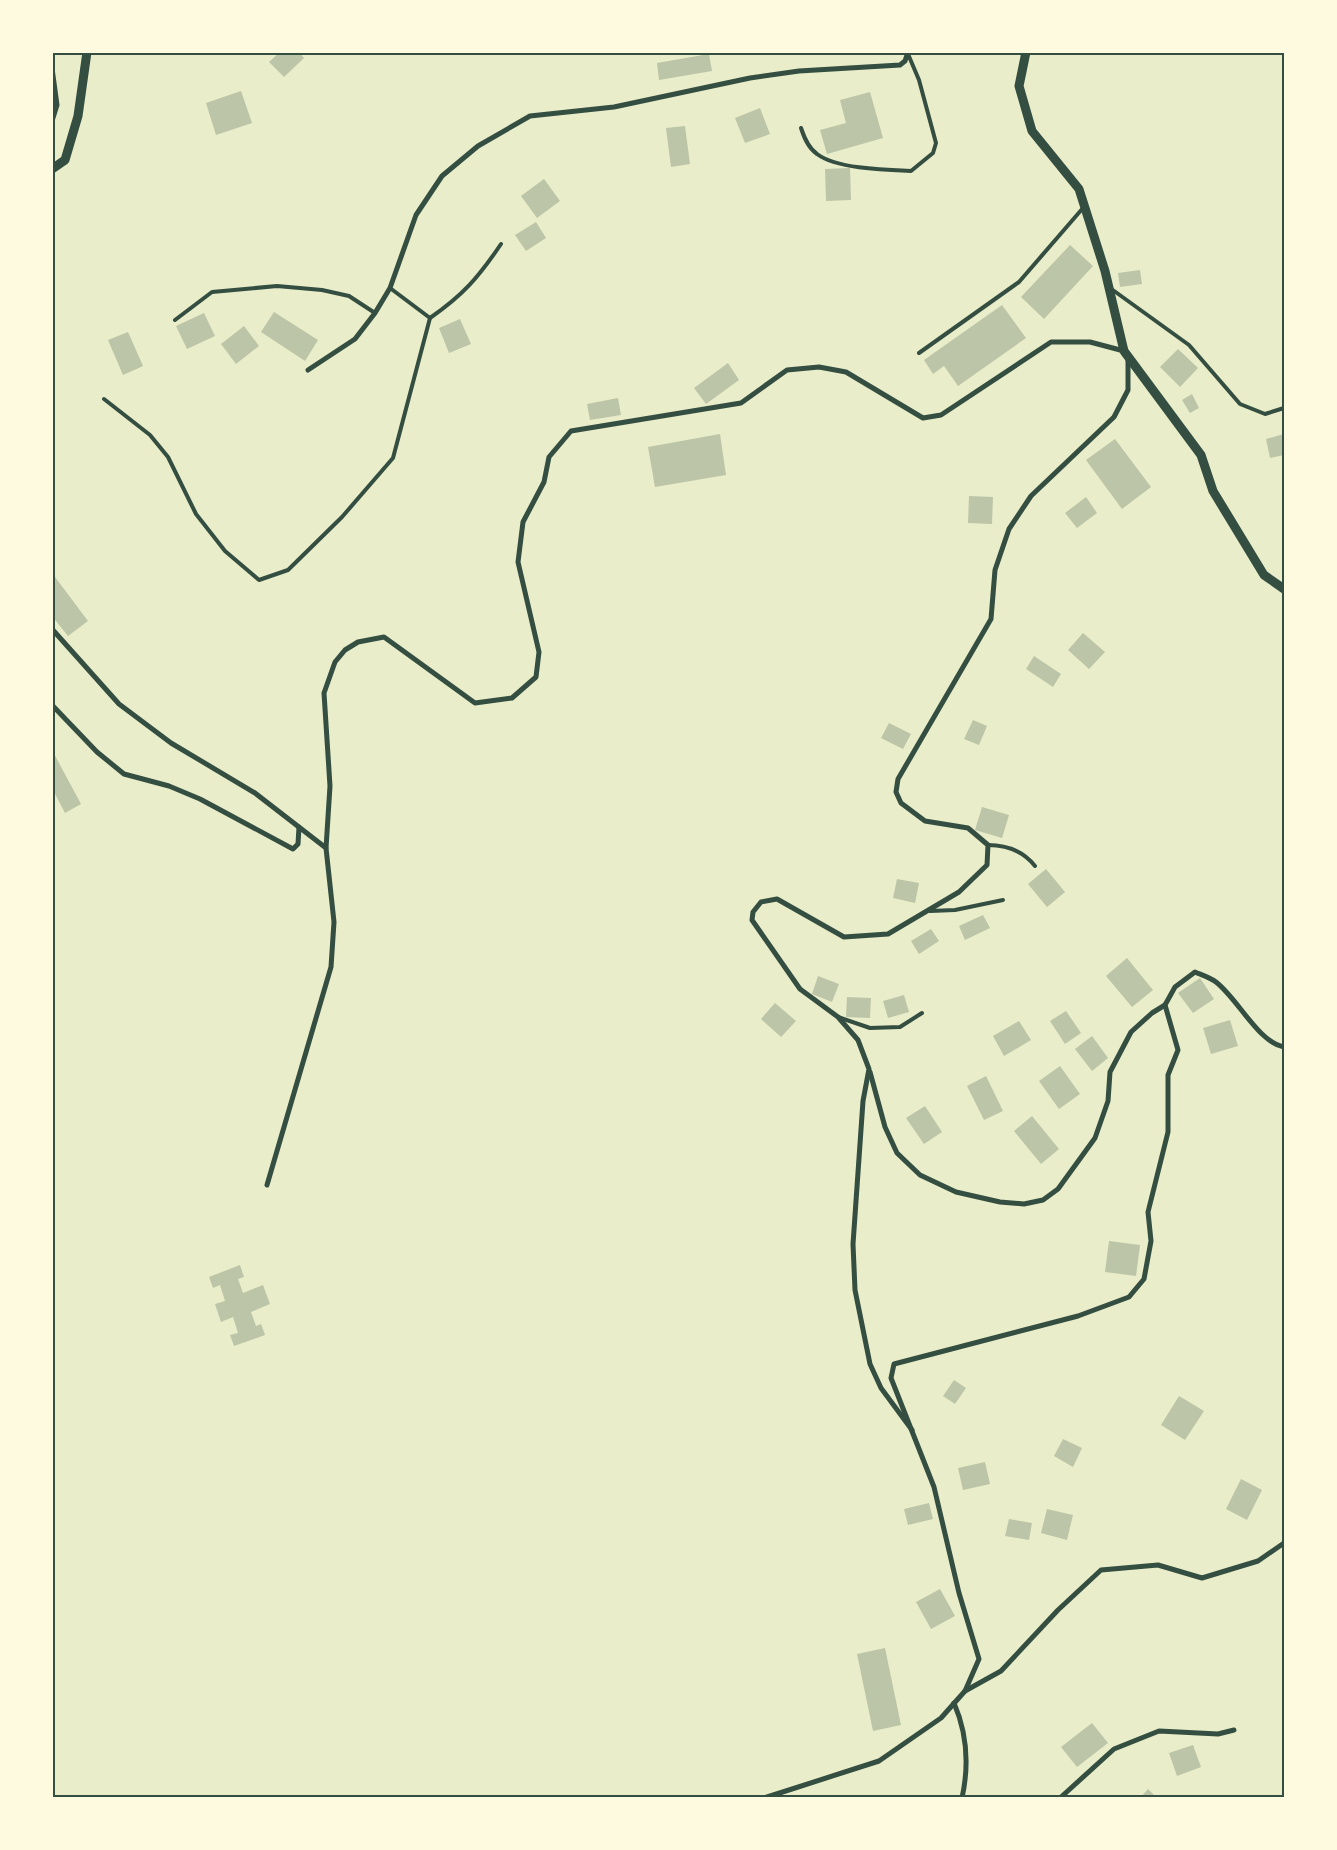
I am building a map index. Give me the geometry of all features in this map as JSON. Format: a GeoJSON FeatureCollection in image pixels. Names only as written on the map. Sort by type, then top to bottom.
{"type":"FeatureCollection","features":[{"type":"Feature","properties":{"kind":"street"},"geometry":{"type":"LineString","coordinates":[[52,169],[65,160],[78,116],[87,52]]}},
{"type":"Feature","properties":{"kind":"street"},"geometry":{"type":"LineString","coordinates":[[1026,52],[1019,86],[1032,132],[1079,189],[1126,354],[1128,390],[1114,417],[1031,496],[1009,529],[995,570],[991,619],[898,779],[896,792],[901,803],[925,821],[968,828],[988,844],[987,864],[959,892],[930,911],[888,934],[844,937],[777,899],[761,902],[753,912],[752,920],[769,948],[800,989],[838,1016],[858,1040],[869,1069],[885,1127],[897,1153],[920,1175],[956,1192],[1000,1202],[1024,1204],[1043,1200],[1058,1189],[1095,1138],[1108,1101],[1110,1072],[1131,1032],[1152,1013],[1165,1005],[1175,987],[1195,972],[1216,981],[1240,1005],[1257,1027],[1276,1045],[1284,1047]]}},
{"type":"Feature","properties":{"kind":"street"},"geometry":{"type":"LineString","coordinates":[[308,370],[355,339],[375,313],[390,288],[416,215],[442,176],[478,146],[530,116],[614,107],[750,78],[799,71],[900,65],[908,53]]}},
{"type":"Feature","properties":{"kind":"street"},"geometry":{"type":"LineString","coordinates":[[52,68],[57,105],[52,121]]}},
{"type":"Feature","properties":{"kind":"street"},"geometry":{"type":"LineString","coordinates":[[267,1185],[331,967],[334,922],[326,848],[330,786],[324,693],[335,662],[345,650],[358,642],[384,637],[475,703],[512,698],[536,677],[539,652],[518,562],[523,522],[544,482],[549,457],[571,431],[741,404],[786,370],[819,367],[846,372],[923,418],[931,418],[941,415],[1051,342],[1090,342],[1126,354],[1201,455],[1213,491],[1264,575],[1284,589]]}},
{"type":"Feature","properties":{"kind":"street"},"geometry":{"type":"LineString","coordinates":[[52,629],[119,704],[170,743],[255,793],[326,848]]}},
{"type":"Feature","properties":{"kind":"street"},"geometry":{"type":"LineString","coordinates":[[52,705],[97,752],[124,774],[169,786],[200,799],[293,849],[298,844],[300,827]]}},
{"type":"Feature","properties":{"kind":"street"},"geometry":{"type":"LineString","coordinates":[[764,1798],[880,1761],[941,1718],[965,1691],[980,1659],[959,1593],[934,1487],[891,1378],[894,1364],[1078,1316],[1129,1297],[1144,1279],[1151,1241],[1148,1212],[1168,1132],[1168,1075],[1178,1050],[1165,1005]]}},
{"type":"Feature","properties":{"kind":"street"},"geometry":{"type":"LineString","coordinates":[[869,1069],[864,1101],[853,1244],[855,1290],[870,1364],[881,1388],[912,1430]]}},
{"type":"Feature","properties":{"kind":"street"},"geometry":{"type":"LineString","coordinates":[[965,1691],[1001,1670],[1058,1610],[1101,1570],[1158,1565],[1202,1578],[1258,1561],[1284,1543]]}},
{"type":"Feature","properties":{"kind":"street"},"geometry":{"type":"LineString","coordinates":[[954,1704],[963,1723],[967,1766],[962,1798]]}},
{"type":"Feature","properties":{"kind":"street"},"geometry":{"type":"LineString","coordinates":[[1060,1798],[1114,1749],[1159,1731],[1218,1734],[1234,1730]]}},
{"type":"Feature","properties":{"kind":"lane"},"geometry":{"type":"LineString","coordinates":[[801,128],[804,139],[816,154],[836,163],[911,171],[933,153],[936,143],[919,80],[908,53]]}},
{"type":"Feature","properties":{"kind":"lane"},"geometry":{"type":"LineString","coordinates":[[919,353],[1019,282],[1085,207]]}},
{"type":"Feature","properties":{"kind":"lane"},"geometry":{"type":"LineString","coordinates":[[104,399],[150,435],[168,456],[196,514],[225,551],[259,580],[288,570],[342,518],[392,458],[430,318],[458,298],[480,276],[501,244]]}},
{"type":"Feature","properties":{"kind":"lane"},"geometry":{"type":"LineString","coordinates":[[175,320],[212,292],[277,286],[322,290],[349,296],[375,313]]}},
{"type":"Feature","properties":{"kind":"lane"},"geometry":{"type":"LineString","coordinates":[[1108,286],[1189,345],[1240,404],[1265,414],[1284,408]]}},
{"type":"Feature","properties":{"kind":"lane"},"geometry":{"type":"LineString","coordinates":[[390,288],[430,318]]}},
{"type":"Feature","properties":{"kind":"lane"},"geometry":{"type":"LineString","coordinates":[[988,844],[1004,845],[1027,856],[1035,866]]}},
{"type":"Feature","properties":{"kind":"lane"},"geometry":{"type":"LineString","coordinates":[[930,911],[955,910],[1003,900]]}},
{"type":"Feature","properties":{"kind":"lane"},"geometry":{"type":"LineString","coordinates":[[838,1016],[870,1028],[900,1028],[922,1013]]}},
{"type":"Feature","properties":{"kind":"building"},"geometry":{"type":"Polygon","coordinates":[[[280,52],[299,52],[304,58],[284,77],[269,62],[280,52]]]}},
{"type":"Feature","properties":{"kind":"building"},"geometry":{"type":"Polygon","coordinates":[[[709,54],[712,71],[659,80],[657,63],[709,54]]]}},
{"type":"Feature","properties":{"kind":"building"},"geometry":{"type":"Polygon","coordinates":[[[241,91],[252,123],[216,135],[206,103],[241,91]]]}},
{"type":"Feature","properties":{"kind":"building"},"geometry":{"type":"Polygon","coordinates":[[[870,92],[883,138],[827,154],[820,130],[846,123],[840,100],[870,92]]]}},
{"type":"Feature","properties":{"kind":"building"},"geometry":{"type":"Polygon","coordinates":[[[760,108],[770,134],[745,143],[735,118],[760,108]]]}},
{"type":"Feature","properties":{"kind":"building"},"geometry":{"type":"Polygon","coordinates":[[[685,126],[690,164],[671,167],[666,128],[685,126]]]}},
{"type":"Feature","properties":{"kind":"building"},"geometry":{"type":"Polygon","coordinates":[[[850,168],[851,200],[826,201],[825,169],[850,168]]]}},
{"type":"Feature","properties":{"kind":"building"},"geometry":{"type":"Polygon","coordinates":[[[544,179],[560,201],[537,218],[521,196],[544,179]]]}},
{"type":"Feature","properties":{"kind":"building"},"geometry":{"type":"Polygon","coordinates":[[[536,222],[546,238],[526,251],[515,235],[536,222]]]}},
{"type":"Feature","properties":{"kind":"building"},"geometry":{"type":"Polygon","coordinates":[[[1070,245],[1093,266],[1044,319],[1021,297],[1070,245]]]}},
{"type":"Feature","properties":{"kind":"building"},"geometry":{"type":"Polygon","coordinates":[[[1140,270],[1142,284],[1120,287],[1118,273],[1140,270]]]}},
{"type":"Feature","properties":{"kind":"building"},"geometry":{"type":"Polygon","coordinates":[[[1002,305],[1026,338],[958,386],[944,366],[933,374],[924,360],[1002,305]]]}},
{"type":"Feature","properties":{"kind":"building"},"geometry":{"type":"Polygon","coordinates":[[[274,312],[318,340],[305,361],[261,332],[274,312]]]}},
{"type":"Feature","properties":{"kind":"building"},"geometry":{"type":"Polygon","coordinates":[[[204,313],[215,336],[187,349],[176,326],[204,313]]]}},
{"type":"Feature","properties":{"kind":"building"},"geometry":{"type":"Polygon","coordinates":[[[460,319],[471,344],[449,353],[439,328],[460,319]]]}},
{"type":"Feature","properties":{"kind":"building"},"geometry":{"type":"Polygon","coordinates":[[[244,326],[259,346],[236,364],[221,344],[244,326]]]}},
{"type":"Feature","properties":{"kind":"building"},"geometry":{"type":"Polygon","coordinates":[[[128,332],[143,366],[123,375],[108,340],[128,332]]]}},
{"type":"Feature","properties":{"kind":"building"},"geometry":{"type":"Polygon","coordinates":[[[1178,349],[1198,368],[1180,387],[1160,367],[1178,349]]]}},
{"type":"Feature","properties":{"kind":"building"},"geometry":{"type":"Polygon","coordinates":[[[728,363],[739,380],[706,404],[694,388],[728,363]]]}},
{"type":"Feature","properties":{"kind":"building"},"geometry":{"type":"Polygon","coordinates":[[[1192,394],[1199,408],[1190,413],[1182,400],[1192,394]]]}},
{"type":"Feature","properties":{"kind":"building"},"geometry":{"type":"Polygon","coordinates":[[[618,398],[621,415],[590,420],[587,404],[618,398]]]}},
{"type":"Feature","properties":{"kind":"building"},"geometry":{"type":"Polygon","coordinates":[[[720,434],[726,475],[655,487],[648,447],[720,434]]]}},
{"type":"Feature","properties":{"kind":"building"},"geometry":{"type":"Polygon","coordinates":[[[1284,434],[1284,455],[1270,458],[1266,439],[1284,434]]]}},
{"type":"Feature","properties":{"kind":"building"},"geometry":{"type":"Polygon","coordinates":[[[1115,439],[1151,487],[1122,509],[1086,460],[1115,439]]]}},
{"type":"Feature","properties":{"kind":"building"},"geometry":{"type":"Polygon","coordinates":[[[969,496],[993,497],[992,524],[968,523],[969,496]]]}},
{"type":"Feature","properties":{"kind":"building"},"geometry":{"type":"Polygon","coordinates":[[[1086,497],[1097,513],[1077,528],[1065,513],[1086,497]]]}},
{"type":"Feature","properties":{"kind":"building"},"geometry":{"type":"Polygon","coordinates":[[[52,573],[88,621],[68,636],[52,616],[52,573]]]}},
{"type":"Feature","properties":{"kind":"building"},"geometry":{"type":"Polygon","coordinates":[[[1083,633],[1105,652],[1089,669],[1068,650],[1083,633]]]}},
{"type":"Feature","properties":{"kind":"building"},"geometry":{"type":"Polygon","coordinates":[[[1034,656],[1061,674],[1053,687],[1026,669],[1034,656]]]}},
{"type":"Feature","properties":{"kind":"building"},"geometry":{"type":"Polygon","coordinates":[[[973,720],[987,726],[979,745],[964,739],[973,720]]]}},
{"type":"Feature","properties":{"kind":"building"},"geometry":{"type":"Polygon","coordinates":[[[889,723],[911,734],[903,749],[881,738],[889,723]]]}},
{"type":"Feature","properties":{"kind":"building"},"geometry":{"type":"Polygon","coordinates":[[[52,750],[81,804],[65,813],[52,788],[52,750]]]}},
{"type":"Feature","properties":{"kind":"building"},"geometry":{"type":"Polygon","coordinates":[[[982,807],[1009,815],[1002,838],[975,830],[982,807]]]}},
{"type":"Feature","properties":{"kind":"building"},"geometry":{"type":"Polygon","coordinates":[[[1046,869],[1065,892],[1047,907],[1028,884],[1046,869]]]}},
{"type":"Feature","properties":{"kind":"building"},"geometry":{"type":"Polygon","coordinates":[[[897,879],[919,883],[915,903],[893,898],[897,879]]]}},
{"type":"Feature","properties":{"kind":"building"},"geometry":{"type":"Polygon","coordinates":[[[983,915],[990,928],[965,940],[959,926],[983,915]]]}},
{"type":"Feature","properties":{"kind":"building"},"geometry":{"type":"Polygon","coordinates":[[[931,929],[939,941],[919,954],[911,941],[931,929]]]}},
{"type":"Feature","properties":{"kind":"building"},"geometry":{"type":"Polygon","coordinates":[[[1127,958],[1153,990],[1132,1007],[1106,976],[1127,958]]]}},
{"type":"Feature","properties":{"kind":"building"},"geometry":{"type":"Polygon","coordinates":[[[818,976],[839,984],[832,1002],[812,994],[818,976]]]}},
{"type":"Feature","properties":{"kind":"building"},"geometry":{"type":"Polygon","coordinates":[[[1200,978],[1214,999],[1193,1013],[1178,993],[1200,978]]]}},
{"type":"Feature","properties":{"kind":"building"},"geometry":{"type":"Polygon","coordinates":[[[904,995],[909,1012],[888,1018],[883,1001],[904,995]]]}},
{"type":"Feature","properties":{"kind":"building"},"geometry":{"type":"Polygon","coordinates":[[[847,997],[871,998],[870,1018],[846,1017],[847,997]]]}},
{"type":"Feature","properties":{"kind":"building"},"geometry":{"type":"Polygon","coordinates":[[[775,1003],[796,1021],[781,1037],[761,1019],[775,1003]]]}},
{"type":"Feature","properties":{"kind":"building"},"geometry":{"type":"Polygon","coordinates":[[[1066,1011],[1081,1033],[1065,1044],[1050,1021],[1066,1011]]]}},
{"type":"Feature","properties":{"kind":"building"},"geometry":{"type":"Polygon","coordinates":[[[1230,1020],[1238,1046],[1211,1054],[1203,1028],[1230,1020]]]}},
{"type":"Feature","properties":{"kind":"building"},"geometry":{"type":"Polygon","coordinates":[[[1019,1021],[1031,1040],[1004,1056],[993,1036],[1019,1021]]]}},
{"type":"Feature","properties":{"kind":"building"},"geometry":{"type":"Polygon","coordinates":[[[1092,1036],[1108,1058],[1092,1071],[1075,1049],[1092,1036]]]}},
{"type":"Feature","properties":{"kind":"building"},"geometry":{"type":"Polygon","coordinates":[[[1060,1066],[1080,1094],[1059,1109],[1039,1081],[1060,1066]]]}},
{"type":"Feature","properties":{"kind":"building"},"geometry":{"type":"Polygon","coordinates":[[[986,1076],[1003,1111],[984,1120],[967,1086],[986,1076]]]}},
{"type":"Feature","properties":{"kind":"building"},"geometry":{"type":"Polygon","coordinates":[[[925,1106],[942,1132],[924,1144],[906,1118],[925,1106]]]}},
{"type":"Feature","properties":{"kind":"building"},"geometry":{"type":"Polygon","coordinates":[[[1032,1116],[1059,1149],[1041,1164],[1014,1131],[1032,1116]]]}},
{"type":"Feature","properties":{"kind":"building"},"geometry":{"type":"Polygon","coordinates":[[[1109,1241],[1140,1245],[1136,1276],[1105,1272],[1109,1241]]]}},
{"type":"Feature","properties":{"kind":"building"},"geometry":{"type":"Polygon","coordinates":[[[240,1265],[244,1277],[238,1279],[243,1293],[263,1285],[270,1304],[251,1312],[256,1326],[261,1324],[265,1335],[234,1346],[230,1335],[238,1333],[233,1317],[221,1322],[215,1304],[225,1301],[220,1285],[213,1288],[209,1277],[240,1265]]]}},
{"type":"Feature","properties":{"kind":"building"},"geometry":{"type":"Polygon","coordinates":[[[954,1380],[966,1388],[955,1404],[943,1396],[954,1380]]]}},
{"type":"Feature","properties":{"kind":"building"},"geometry":{"type":"Polygon","coordinates":[[[1179,1396],[1204,1411],[1185,1440],[1161,1425],[1179,1396]]]}},
{"type":"Feature","properties":{"kind":"building"},"geometry":{"type":"Polygon","coordinates":[[[1063,1439],[1082,1448],[1073,1467],[1054,1456],[1063,1439]]]}},
{"type":"Feature","properties":{"kind":"building"},"geometry":{"type":"Polygon","coordinates":[[[985,1462],[990,1484],[963,1490],[958,1468],[985,1462]]]}},
{"type":"Feature","properties":{"kind":"building"},"geometry":{"type":"Polygon","coordinates":[[[1241,1479],[1262,1490],[1247,1520],[1226,1509],[1241,1479]]]}},
{"type":"Feature","properties":{"kind":"building"},"geometry":{"type":"Polygon","coordinates":[[[929,1503],[933,1519],[908,1525],[904,1509],[929,1503]]]}},
{"type":"Feature","properties":{"kind":"building"},"geometry":{"type":"Polygon","coordinates":[[[1047,1509],[1073,1515],[1067,1540],[1041,1533],[1047,1509]]]}},
{"type":"Feature","properties":{"kind":"building"},"geometry":{"type":"Polygon","coordinates":[[[1009,1519],[1032,1523],[1029,1540],[1005,1536],[1009,1519]]]}},
{"type":"Feature","properties":{"kind":"building"},"geometry":{"type":"Polygon","coordinates":[[[940,1589],[955,1616],[931,1629],[916,1602],[940,1589]]]}},
{"type":"Feature","properties":{"kind":"building"},"geometry":{"type":"Polygon","coordinates":[[[885,1648],[901,1725],[873,1731],[857,1654],[885,1648]]]}},
{"type":"Feature","properties":{"kind":"building"},"geometry":{"type":"Polygon","coordinates":[[[1092,1723],[1108,1743],[1077,1767],[1061,1747],[1092,1723]]]}},
{"type":"Feature","properties":{"kind":"building"},"geometry":{"type":"Polygon","coordinates":[[[1193,1745],[1201,1767],[1177,1776],[1169,1753],[1193,1745]]]}},
{"type":"Feature","properties":{"kind":"building"},"geometry":{"type":"Polygon","coordinates":[[[1148,1789],[1157,1798],[1140,1798],[1148,1789]]]}}]}
